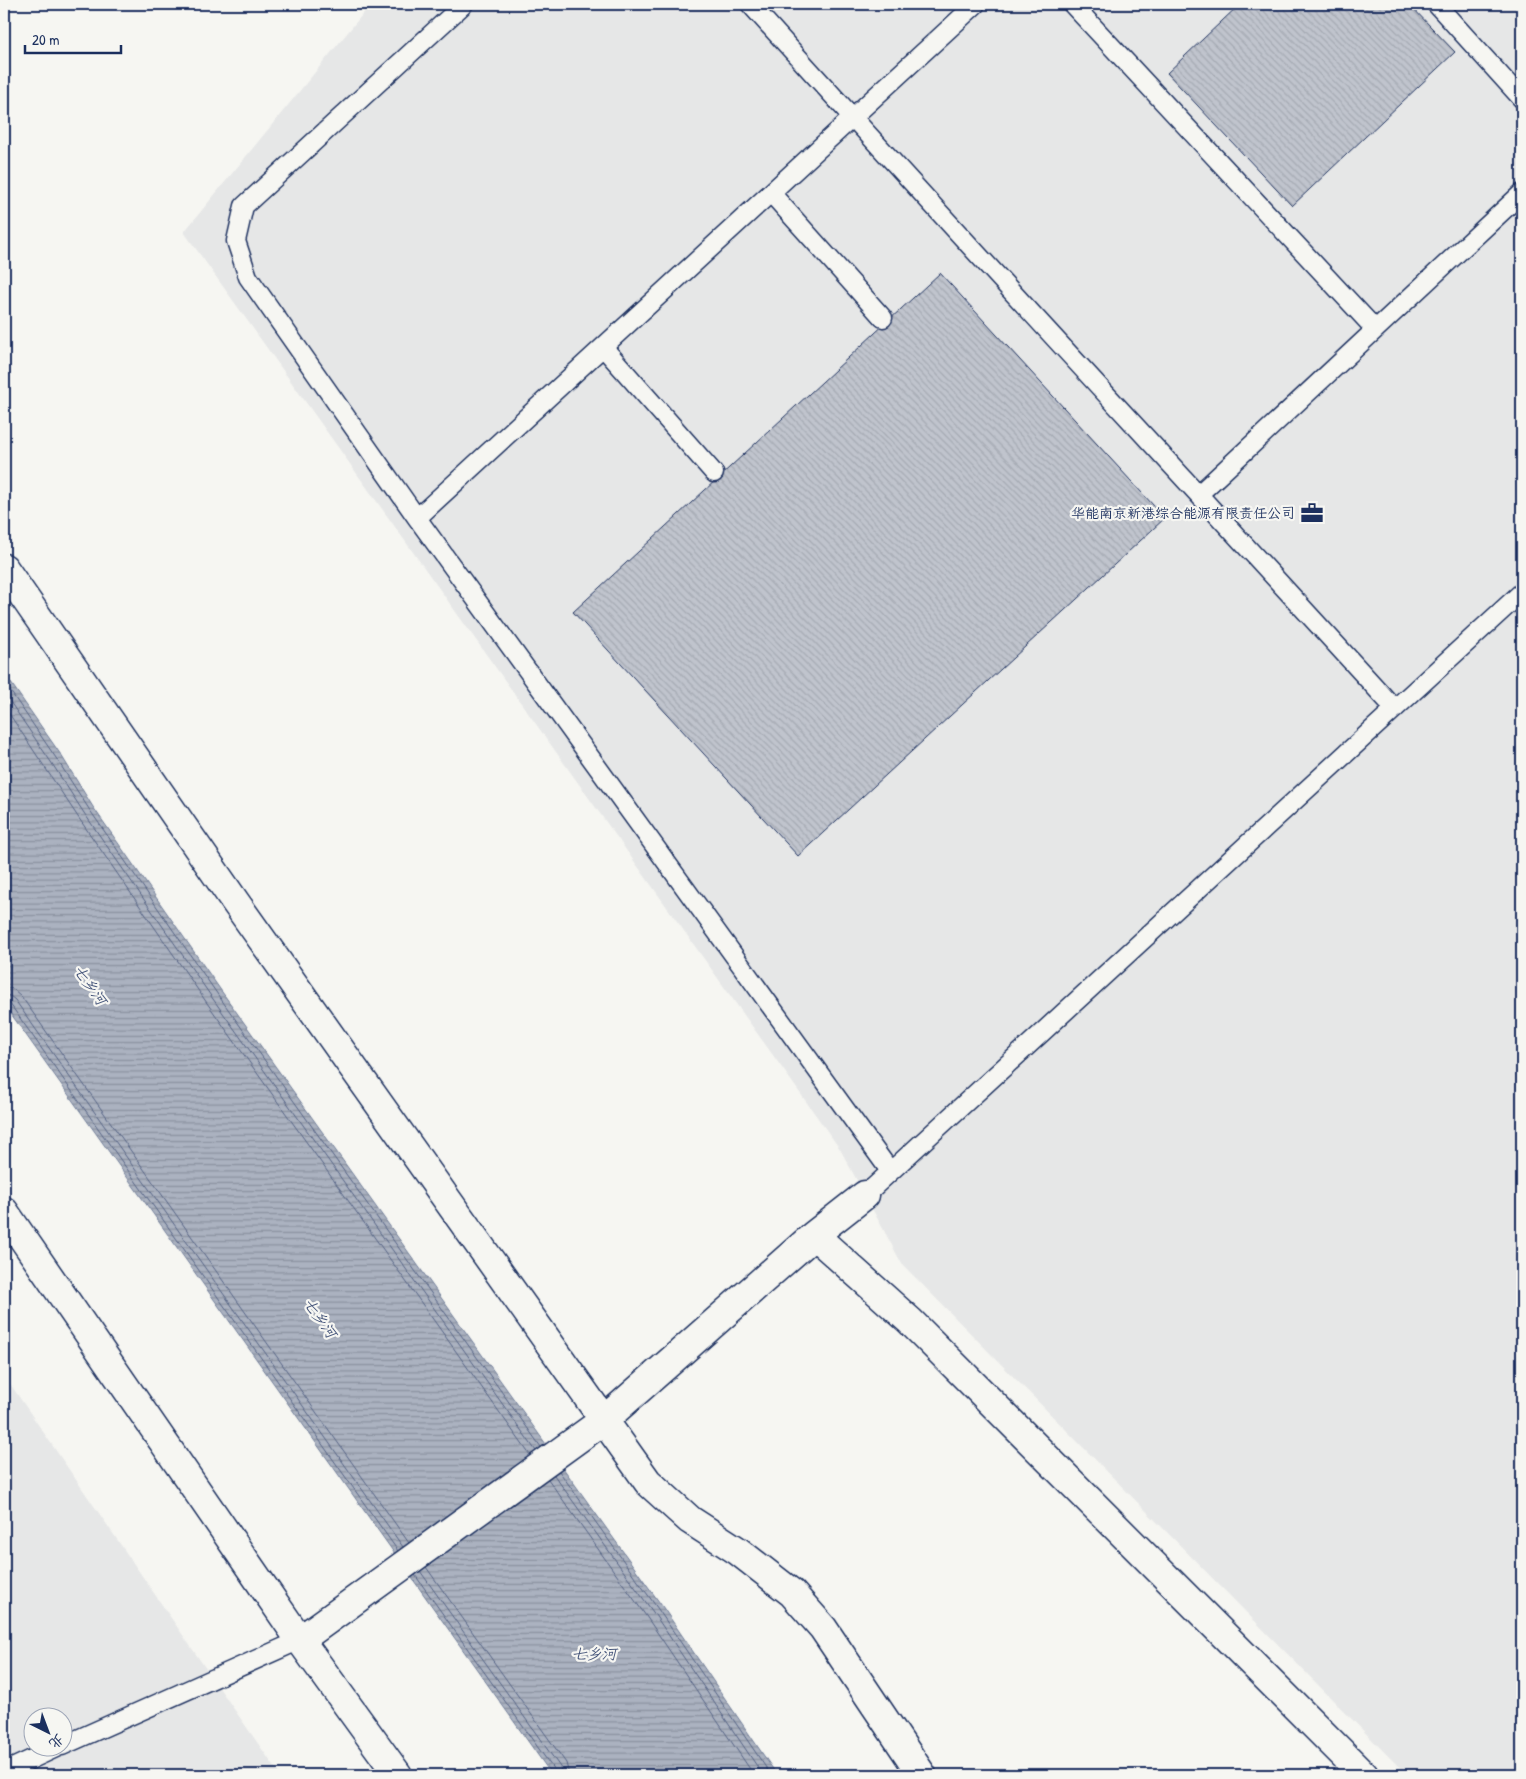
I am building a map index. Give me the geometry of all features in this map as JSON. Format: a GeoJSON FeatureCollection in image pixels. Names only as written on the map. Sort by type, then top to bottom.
{"type":"FeatureCollection","features":[{"type":"Feature","properties":{"kind":"street"},"geometry":{"type":"LineString","coordinates":[[4,568],[236,902],[648,1482],[690,1520],[738,1550],[784,1587],[811,1614],[823,1628],[922,1775]]}},
{"type":"Feature","properties":{"kind":"street"},"geometry":{"type":"LineString","coordinates":[[300,1640],[604,1420],[814,1235],[865,1195]]}},
{"type":"Feature","properties":{"kind":"street"},"geometry":{"type":"LineString","coordinates":[[4,1212],[300,1640],[398,1775]]}},
{"type":"Feature","properties":{"kind":"street"},"geometry":{"type":"LineString","coordinates":[[814,1235],[910,1321],[1364,1775]]}},
{"type":"Feature","properties":{"kind":"lane"},"geometry":{"type":"LineString","coordinates":[[464,4],[244,206],[236,241],[248,277],[417,518],[890,1171]]}},
{"type":"Feature","properties":{"kind":"lane"},"geometry":{"type":"LineString","coordinates":[[750,4],[852,118],[1200,494],[1395,709]]}},
{"type":"Feature","properties":{"kind":"lane"},"geometry":{"type":"LineString","coordinates":[[417,518],[976,4]]}},
{"type":"Feature","properties":{"kind":"lane"},"geometry":{"type":"LineString","coordinates":[[1072,4],[1375,329]]}},
{"type":"Feature","properties":{"kind":"lane"},"geometry":{"type":"LineString","coordinates":[[1436,4],[1522,99]]}},
{"type":"Feature","properties":{"kind":"lane"},"geometry":{"type":"LineString","coordinates":[[770,193],[883,318]]}},
{"type":"Feature","properties":{"kind":"lane"},"geometry":{"type":"LineString","coordinates":[[1200,494],[1522,193]]}},
{"type":"Feature","properties":{"kind":"lane"},"geometry":{"type":"LineString","coordinates":[[603,347],[714,474]]}},
{"type":"Feature","properties":{"kind":"lane"},"geometry":{"type":"LineString","coordinates":[[865,1195],[1522,592]]}},
{"type":"Feature","properties":{"kind":"lane"},"geometry":{"type":"LineString","coordinates":[[72,1741],[300,1640]]}},
{"type":"Feature","properties":{"kind":"lane"},"geometry":{"type":"LineString","coordinates":[[4,1772],[39,1756]]}},
{"type":"Feature","properties":{"kind":"shaded area"},"geometry":{"type":"Polygon","coordinates":[[[371,4],[1522,4],[1522,1775],[1407,1775],[902,1264],[840,1149],[184,232],[371,4]]]}},
{"type":"Feature","properties":{"kind":"shaded area"},"geometry":{"type":"Polygon","coordinates":[[[4,1375],[213,1679],[280,1775],[4,1775],[4,1375]]]}},
{"type":"Feature","properties":{"kind":"water","name":"七乡河"},"geometry":{"type":"Polygon","coordinates":[[[4,673],[61,755],[93,807],[222,992],[662,1606],[777,1775],[552,1775],[4,1004],[4,673]]]}},
{"type":"Feature","properties":{"kind":"building"},"geometry":{"type":"Polygon","coordinates":[[[1240,4],[1409,4],[1455,52],[1292,206],[1167,73],[1240,4]]]}},
{"type":"Feature","properties":{"kind":"building"},"geometry":{"type":"Polygon","coordinates":[[[940,273],[1165,518],[798,856],[573,612],[940,273]]]}},
{"type":"Feature","properties":{"kind":"place","name":"华能南京新港综合能源有限责任公司"},"geometry":{"type":"Point","coordinates":[1312,513]}}]}
